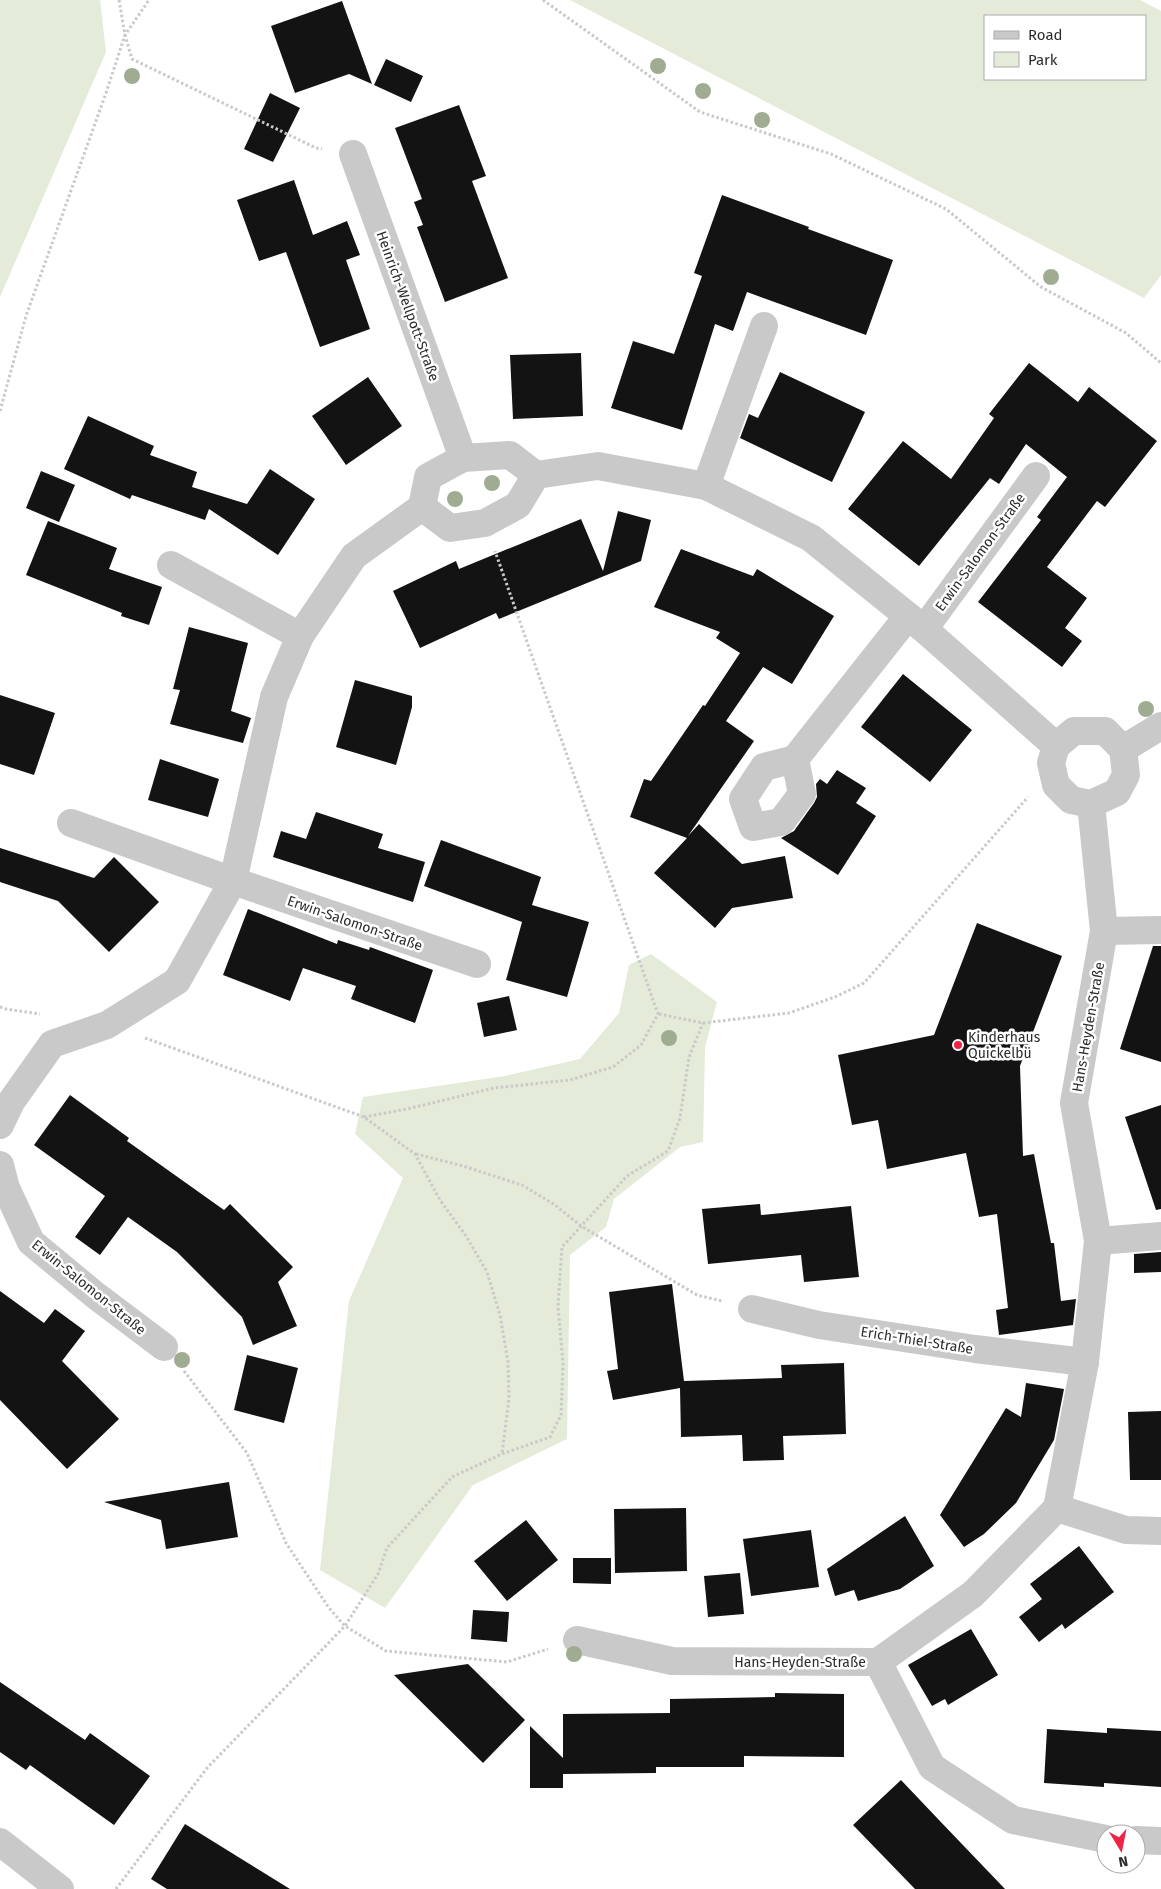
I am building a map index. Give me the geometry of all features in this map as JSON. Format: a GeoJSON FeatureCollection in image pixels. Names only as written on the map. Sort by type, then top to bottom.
{"type":"FeatureCollection","features":[{"type":"Feature","properties":{"kind":"street","name":"Heinrich-Wellpott-Straße"},"geometry":{"type":"LineString","coordinates":[[353,154],[463,458]]}},
{"type":"Feature","properties":{"kind":"street"},"geometry":{"type":"LineString","coordinates":[[706,486],[764,326]]}},
{"type":"Feature","properties":{"kind":"street"},"geometry":{"type":"LineString","coordinates":[[0,1125],[11,1102],[52,1044],[107,1025],[177,982],[233,881],[274,697],[300,636],[354,556],[422,507],[428,477],[463,458],[510,455],[536,475],[598,466],[706,486],[811,538],[916,622],[1056,746]]}},
{"type":"Feature","properties":{"kind":"street"},"geometry":{"type":"LineString","coordinates":[[422,507],[450,528],[485,522],[518,505],[536,475]]}},
{"type":"Feature","properties":{"kind":"street","name":"Erwin-Salomon-Straße"},"geometry":{"type":"LineString","coordinates":[[795,759],[916,622],[1036,476]]}},
{"type":"Feature","properties":{"kind":"street"},"geometry":{"type":"LineString","coordinates":[[170,565],[300,636]]}},
{"type":"Feature","properties":{"kind":"street"},"geometry":{"type":"LineString","coordinates":[[1123,749],[1161,726]]}},
{"type":"Feature","properties":{"kind":"street"},"geometry":{"type":"LineString","coordinates":[[1074,731],[1105,731],[1123,749],[1126,775],[1117,792],[1091,804],[1071,800],[1056,785],[1051,763],[1056,746],[1074,731]]}},
{"type":"Feature","properties":{"kind":"street","name":"Hans-Heyden-Straße"},"geometry":{"type":"LineString","coordinates":[[577,1640],[672,1661],[878,1662],[974,1594],[1057,1508],[1085,1362],[1098,1241],[1074,1103],[1104,931],[1091,804]]}},
{"type":"Feature","properties":{"kind":"street","name":"Erwin-Salomon-Straße"},"geometry":{"type":"LineString","coordinates":[[71,823],[233,881],[477,964]]}},
{"type":"Feature","properties":{"kind":"street"},"geometry":{"type":"LineString","coordinates":[[1104,931],[1161,930]]}},
{"type":"Feature","properties":{"kind":"street","name":"Erwin-Salomon-Straße"},"geometry":{"type":"LineString","coordinates":[[0,1166],[6,1188],[31,1242],[95,1295],[164,1346]]}},
{"type":"Feature","properties":{"kind":"street"},"geometry":{"type":"LineString","coordinates":[[1098,1241],[1161,1236]]}},
{"type":"Feature","properties":{"kind":"street","name":"Erich-Thiel-Straße"},"geometry":{"type":"LineString","coordinates":[[752,1309],[819,1325],[975,1349],[1085,1362]]}},
{"type":"Feature","properties":{"kind":"street"},"geometry":{"type":"LineString","coordinates":[[1057,1508],[1126,1530],[1161,1531]]}},
{"type":"Feature","properties":{"kind":"street"},"geometry":{"type":"LineString","coordinates":[[878,1662],[932,1767],[1013,1820],[1096,1837]]}},
{"type":"Feature","properties":{"kind":"street"},"geometry":{"type":"LineString","coordinates":[[1146,1841],[1161,1842]]}},
{"type":"Feature","properties":{"kind":"street"},"geometry":{"type":"LineString","coordinates":[[0,1842],[60,1889]]}},
{"type":"Feature","properties":{"kind":"path"},"geometry":{"type":"LineString","coordinates":[[120,0],[125,35],[132,59],[316,148],[353,154]]}},
{"type":"Feature","properties":{"kind":"path"},"geometry":{"type":"LineString","coordinates":[[0,411],[26,316],[125,35],[149,0]]}},
{"type":"Feature","properties":{"kind":"path"},"geometry":{"type":"LineString","coordinates":[[542,0],[700,112],[831,154],[946,209],[1041,286],[1126,333],[1161,363]]}},
{"type":"Feature","properties":{"kind":"path"},"geometry":{"type":"LineString","coordinates":[[364,1117],[407,1109],[494,1088],[570,1080],[614,1067],[641,1045],[658,1014],[485,522]]}},
{"type":"Feature","properties":{"kind":"path"},"geometry":{"type":"LineString","coordinates":[[658,1014],[703,1023],[789,1013],[835,997],[864,983],[1025,798],[1056,785]]}},
{"type":"Feature","properties":{"kind":"path"},"geometry":{"type":"LineString","coordinates":[[116,1889],[207,1768],[345,1626],[378,1574],[387,1548],[452,1477],[502,1454],[550,1437],[561,1415],[563,1364],[558,1306],[562,1247],[627,1176],[668,1151],[680,1118],[689,1057],[703,1023]]}},
{"type":"Feature","properties":{"kind":"path"},"geometry":{"type":"LineString","coordinates":[[107,1025],[364,1117],[415,1154],[522,1184],[555,1205],[581,1226],[698,1295],[752,1309]]}},
{"type":"Feature","properties":{"kind":"path"},"geometry":{"type":"LineString","coordinates":[[415,1154],[440,1200],[466,1236],[487,1272],[500,1315],[508,1362],[509,1398],[502,1454]]}},
{"type":"Feature","properties":{"kind":"path"},"geometry":{"type":"LineString","coordinates":[[164,1346],[247,1453],[286,1543],[329,1608],[345,1626],[386,1652],[506,1662],[577,1640]]}},
{"type":"Feature","properties":{"kind":"green space"},"geometry":{"type":"Polygon","coordinates":[[[0,0],[100,0],[106,52],[0,297],[0,0]]]}},
{"type":"Feature","properties":{"kind":"green space"},"geometry":{"type":"Polygon","coordinates":[[[570,0],[1140,0],[1161,11],[1161,275],[1144,298],[570,0]]]}},
{"type":"Feature","properties":{"kind":"green space"},"geometry":{"type":"Polygon","coordinates":[[[651,954],[717,1002],[705,1047],[703,1142],[680,1147],[614,1199],[606,1227],[570,1255],[567,1439],[473,1485],[385,1608],[320,1570],[349,1301],[403,1178],[355,1134],[363,1097],[505,1076],[580,1059],[619,1013],[629,965],[651,954]]]}},
{"type":"Feature","properties":{"kind":"building"},"geometry":{"type":"Polygon","coordinates":[[[342,1],[372,84],[349,74],[295,93],[271,26],[342,1]]]}},
{"type":"Feature","properties":{"kind":"building"},"geometry":{"type":"Polygon","coordinates":[[[386,59],[423,76],[411,102],[374,85],[386,59]]]}},
{"type":"Feature","properties":{"kind":"building"},"geometry":{"type":"Polygon","coordinates":[[[270,93],[300,108],[273,162],[244,149],[270,93]]]}},
{"type":"Feature","properties":{"kind":"building"},"geometry":{"type":"Polygon","coordinates":[[[459,105],[486,176],[472,181],[508,278],[445,302],[417,227],[423,225],[414,202],[422,199],[395,128],[459,105]]]}},
{"type":"Feature","properties":{"kind":"building"},"geometry":{"type":"Polygon","coordinates":[[[294,180],[313,235],[347,221],[360,255],[346,260],[370,329],[320,347],[286,252],[259,261],[237,200],[294,180]]]}},
{"type":"Feature","properties":{"kind":"building"},"geometry":{"type":"Polygon","coordinates":[[[722,195],[893,260],[866,335],[747,292],[733,331],[715,324],[682,430],[611,408],[633,341],[674,354],[702,276],[694,273],[722,195]]]}},
{"type":"Feature","properties":{"kind":"building"},"geometry":{"type":"Polygon","coordinates":[[[581,353],[583,416],[513,419],[510,355],[581,353]]]}},
{"type":"Feature","properties":{"kind":"building"},"geometry":{"type":"Polygon","coordinates":[[[1029,363],[1078,402],[1089,387],[1157,441],[1105,507],[1097,501],[1047,567],[1087,598],[1065,628],[1082,641],[1062,667],[978,602],[1041,520],[1037,517],[1067,477],[1026,444],[999,484],[990,478],[919,566],[848,509],[903,441],[951,479],[994,418],[989,414],[1029,363]]]}},
{"type":"Feature","properties":{"kind":"building"},"geometry":{"type":"Polygon","coordinates":[[[780,372],[865,412],[832,482],[740,438],[749,414],[758,418],[780,372]]]}},
{"type":"Feature","properties":{"kind":"building"},"geometry":{"type":"Polygon","coordinates":[[[368,377],[402,426],[346,465],[312,416],[368,377]]]}},
{"type":"Feature","properties":{"kind":"building"},"geometry":{"type":"Polygon","coordinates":[[[88,416],[154,446],[150,455],[197,472],[192,487],[247,504],[270,469],[315,499],[278,555],[209,509],[205,520],[132,495],[130,499],[64,469],[88,416]]]}},
{"type":"Feature","properties":{"kind":"building"},"geometry":{"type":"Polygon","coordinates":[[[41,471],[75,485],[59,522],[26,508],[41,471]]]}},
{"type":"Feature","properties":{"kind":"building"},"geometry":{"type":"Polygon","coordinates":[[[618,511],[651,520],[641,561],[499,619],[496,613],[420,648],[393,591],[456,561],[459,569],[581,519],[603,571],[618,511]]]}},
{"type":"Feature","properties":{"kind":"building"},"geometry":{"type":"Polygon","coordinates":[[[48,521],[117,548],[109,569],[162,587],[149,625],[121,616],[122,613],[26,575],[48,521]]]}},
{"type":"Feature","properties":{"kind":"building"},"geometry":{"type":"Polygon","coordinates":[[[681,549],[753,576],[757,569],[834,616],[792,684],[763,667],[726,721],[754,741],[688,836],[699,824],[742,864],[785,856],[793,898],[732,908],[715,928],[654,873],[687,838],[630,817],[644,779],[651,781],[703,705],[705,706],[740,653],[716,638],[720,632],[654,607],[681,549]]]}},
{"type":"Feature","properties":{"kind":"building"},"geometry":{"type":"Polygon","coordinates":[[[189,627],[248,643],[231,711],[251,718],[243,743],[170,724],[180,690],[173,689],[189,627]]]}},
{"type":"Feature","properties":{"kind":"building"},"geometry":{"type":"Polygon","coordinates":[[[903,674],[972,730],[930,782],[861,727],[903,674]]]}},
{"type":"Feature","properties":{"kind":"building"},"geometry":{"type":"Polygon","coordinates":[[[355,680],[412,696],[412,707],[396,765],[336,747],[355,680]]]}},
{"type":"Feature","properties":{"kind":"building"},"geometry":{"type":"Polygon","coordinates":[[[0,695],[55,713],[34,775],[0,764],[0,695]]]}},
{"type":"Feature","properties":{"kind":"building"},"geometry":{"type":"Polygon","coordinates":[[[160,759],[219,779],[208,817],[148,800],[160,759]]]}},
{"type":"Feature","properties":{"kind":"building"},"geometry":{"type":"Polygon","coordinates":[[[837,770],[866,788],[856,803],[876,816],[838,875],[781,838],[794,831],[814,803],[817,797],[816,784],[820,779],[827,784],[837,770]]]}},
{"type":"Feature","properties":{"kind":"building"},"geometry":{"type":"Polygon","coordinates":[[[316,812],[383,834],[378,848],[425,862],[413,902],[273,857],[281,831],[306,839],[316,812]]]}},
{"type":"Feature","properties":{"kind":"building"},"geometry":{"type":"Polygon","coordinates":[[[441,840],[541,877],[532,905],[589,922],[567,997],[506,980],[522,922],[424,886],[441,840]]]}},
{"type":"Feature","properties":{"kind":"building"},"geometry":{"type":"Polygon","coordinates":[[[0,848],[94,878],[114,857],[159,902],[109,952],[58,901],[0,882],[0,848]]]}},
{"type":"Feature","properties":{"kind":"building"},"geometry":{"type":"Polygon","coordinates":[[[248,909],[337,944],[338,940],[369,950],[370,947],[433,970],[415,1023],[351,999],[356,986],[303,968],[290,1001],[223,975],[248,909]]]}},
{"type":"Feature","properties":{"kind":"building","name":"Kinderhaus Quickelbü"},"geometry":{"type":"Polygon","coordinates":[[[977,923],[1062,956],[1020,1066],[1023,1156],[1034,1154],[1051,1243],[1054,1243],[1061,1301],[1076,1299],[1073,1325],[999,1335],[996,1310],[1008,1308],[997,1214],[979,1217],[966,1153],[887,1169],[878,1120],[852,1125],[838,1055],[934,1035],[977,923]]]}},
{"type":"Feature","properties":{"kind":"building"},"geometry":{"type":"Polygon","coordinates":[[[1153,946],[1161,946],[1161,1062],[1120,1049],[1153,946]]]}},
{"type":"Feature","properties":{"kind":"building"},"geometry":{"type":"Polygon","coordinates":[[[509,996],[517,1030],[484,1037],[477,1003],[509,996]]]}},
{"type":"Feature","properties":{"kind":"building"},"geometry":{"type":"Polygon","coordinates":[[[70,1095],[129,1138],[127,1141],[224,1210],[230,1204],[293,1267],[278,1282],[297,1326],[253,1345],[242,1317],[177,1252],[128,1217],[100,1255],[75,1237],[105,1196],[34,1145],[70,1095]]]}},
{"type":"Feature","properties":{"kind":"building"},"geometry":{"type":"Polygon","coordinates":[[[1161,1105],[1161,1209],[1156,1210],[1125,1117],[1161,1105]]]}},
{"type":"Feature","properties":{"kind":"building"},"geometry":{"type":"Polygon","coordinates":[[[760,1204],[761,1215],[851,1206],[859,1277],[804,1282],[801,1255],[708,1264],[702,1209],[760,1204]]]}},
{"type":"Feature","properties":{"kind":"building"},"geometry":{"type":"Polygon","coordinates":[[[1161,1252],[1161,1272],[1134,1273],[1134,1254],[1161,1252]]]}},
{"type":"Feature","properties":{"kind":"building"},"geometry":{"type":"Polygon","coordinates":[[[672,1284],[684,1381],[782,1378],[781,1365],[844,1363],[846,1434],[783,1436],[784,1460],[743,1461],[742,1435],[681,1437],[680,1388],[613,1400],[607,1371],[618,1369],[609,1292],[672,1284]]]}},
{"type":"Feature","properties":{"kind":"building"},"geometry":{"type":"Polygon","coordinates":[[[0,1291],[44,1323],[55,1309],[85,1331],[62,1361],[119,1419],[67,1469],[0,1400],[0,1291]]]}},
{"type":"Feature","properties":{"kind":"building"},"geometry":{"type":"Polygon","coordinates":[[[247,1355],[298,1368],[284,1423],[234,1410],[247,1355]]]}},
{"type":"Feature","properties":{"kind":"building"},"geometry":{"type":"Polygon","coordinates":[[[1026,1383],[1064,1389],[1054,1440],[1016,1503],[984,1534],[964,1547],[940,1515],[1006,1408],[1021,1417],[1026,1383]]]}},
{"type":"Feature","properties":{"kind":"building"},"geometry":{"type":"Polygon","coordinates":[[[1161,1411],[1161,1480],[1130,1480],[1128,1412],[1161,1411]]]}},
{"type":"Feature","properties":{"kind":"building"},"geometry":{"type":"Polygon","coordinates":[[[229,1482],[238,1537],[166,1549],[161,1520],[104,1502],[229,1482]]]}},
{"type":"Feature","properties":{"kind":"building"},"geometry":{"type":"Polygon","coordinates":[[[686,1508],[687,1571],[615,1573],[614,1509],[686,1508]]]}},
{"type":"Feature","properties":{"kind":"building"},"geometry":{"type":"Polygon","coordinates":[[[905,1516],[934,1566],[900,1589],[858,1601],[854,1590],[835,1596],[827,1569],[905,1516]]]}},
{"type":"Feature","properties":{"kind":"building"},"geometry":{"type":"Polygon","coordinates":[[[526,1520],[558,1560],[507,1601],[474,1561],[526,1520]]]}},
{"type":"Feature","properties":{"kind":"building"},"geometry":{"type":"Polygon","coordinates":[[[811,1530],[819,1587],[751,1596],[743,1539],[811,1530]]]}},
{"type":"Feature","properties":{"kind":"building"},"geometry":{"type":"Polygon","coordinates":[[[1079,1546],[1114,1592],[1065,1629],[1062,1624],[1039,1642],[1019,1617],[1042,1599],[1030,1584],[1079,1546]]]}},
{"type":"Feature","properties":{"kind":"building"},"geometry":{"type":"Polygon","coordinates":[[[573,1558],[611,1558],[611,1584],[573,1583],[573,1558]]]}},
{"type":"Feature","properties":{"kind":"building"},"geometry":{"type":"Polygon","coordinates":[[[740,1573],[744,1614],[708,1617],[704,1576],[740,1573]]]}},
{"type":"Feature","properties":{"kind":"building"},"geometry":{"type":"Polygon","coordinates":[[[473,1610],[509,1612],[507,1642],[471,1639],[473,1610]]]}},
{"type":"Feature","properties":{"kind":"building"},"geometry":{"type":"Polygon","coordinates":[[[971,1629],[998,1675],[948,1705],[945,1699],[932,1706],[908,1665],[971,1629]]]}},
{"type":"Feature","properties":{"kind":"building"},"geometry":{"type":"Polygon","coordinates":[[[468,1664],[525,1720],[483,1763],[394,1675],[468,1664]]]}},
{"type":"Feature","properties":{"kind":"building"},"geometry":{"type":"Polygon","coordinates":[[[0,1682],[85,1740],[90,1733],[150,1776],[114,1825],[30,1765],[26,1770],[0,1752],[0,1682]]]}},
{"type":"Feature","properties":{"kind":"building"},"geometry":{"type":"Polygon","coordinates":[[[775,1693],[844,1694],[844,1757],[744,1756],[744,1767],[656,1767],[656,1773],[563,1774],[563,1788],[530,1788],[530,1726],[563,1758],[563,1714],[670,1713],[670,1699],[775,1697],[775,1693]]]}},
{"type":"Feature","properties":{"kind":"building"},"geometry":{"type":"Polygon","coordinates":[[[1107,1728],[1161,1731],[1161,1787],[1104,1783],[1104,1787],[1044,1783],[1047,1729],[1107,1733],[1107,1728]]]}},
{"type":"Feature","properties":{"kind":"building"},"geometry":{"type":"Polygon","coordinates":[[[901,1780],[1005,1889],[915,1889],[853,1825],[901,1780]]]}},
{"type":"Feature","properties":{"kind":"building"},"geometry":{"type":"Polygon","coordinates":[[[185,1824],[290,1889],[167,1889],[151,1879],[185,1824]]]}},
{"type":"Feature","properties":{"kind":"place","name":"Kinderhaus Quickelbü"},"geometry":{"type":"Point","coordinates":[958,1045]}}]}
